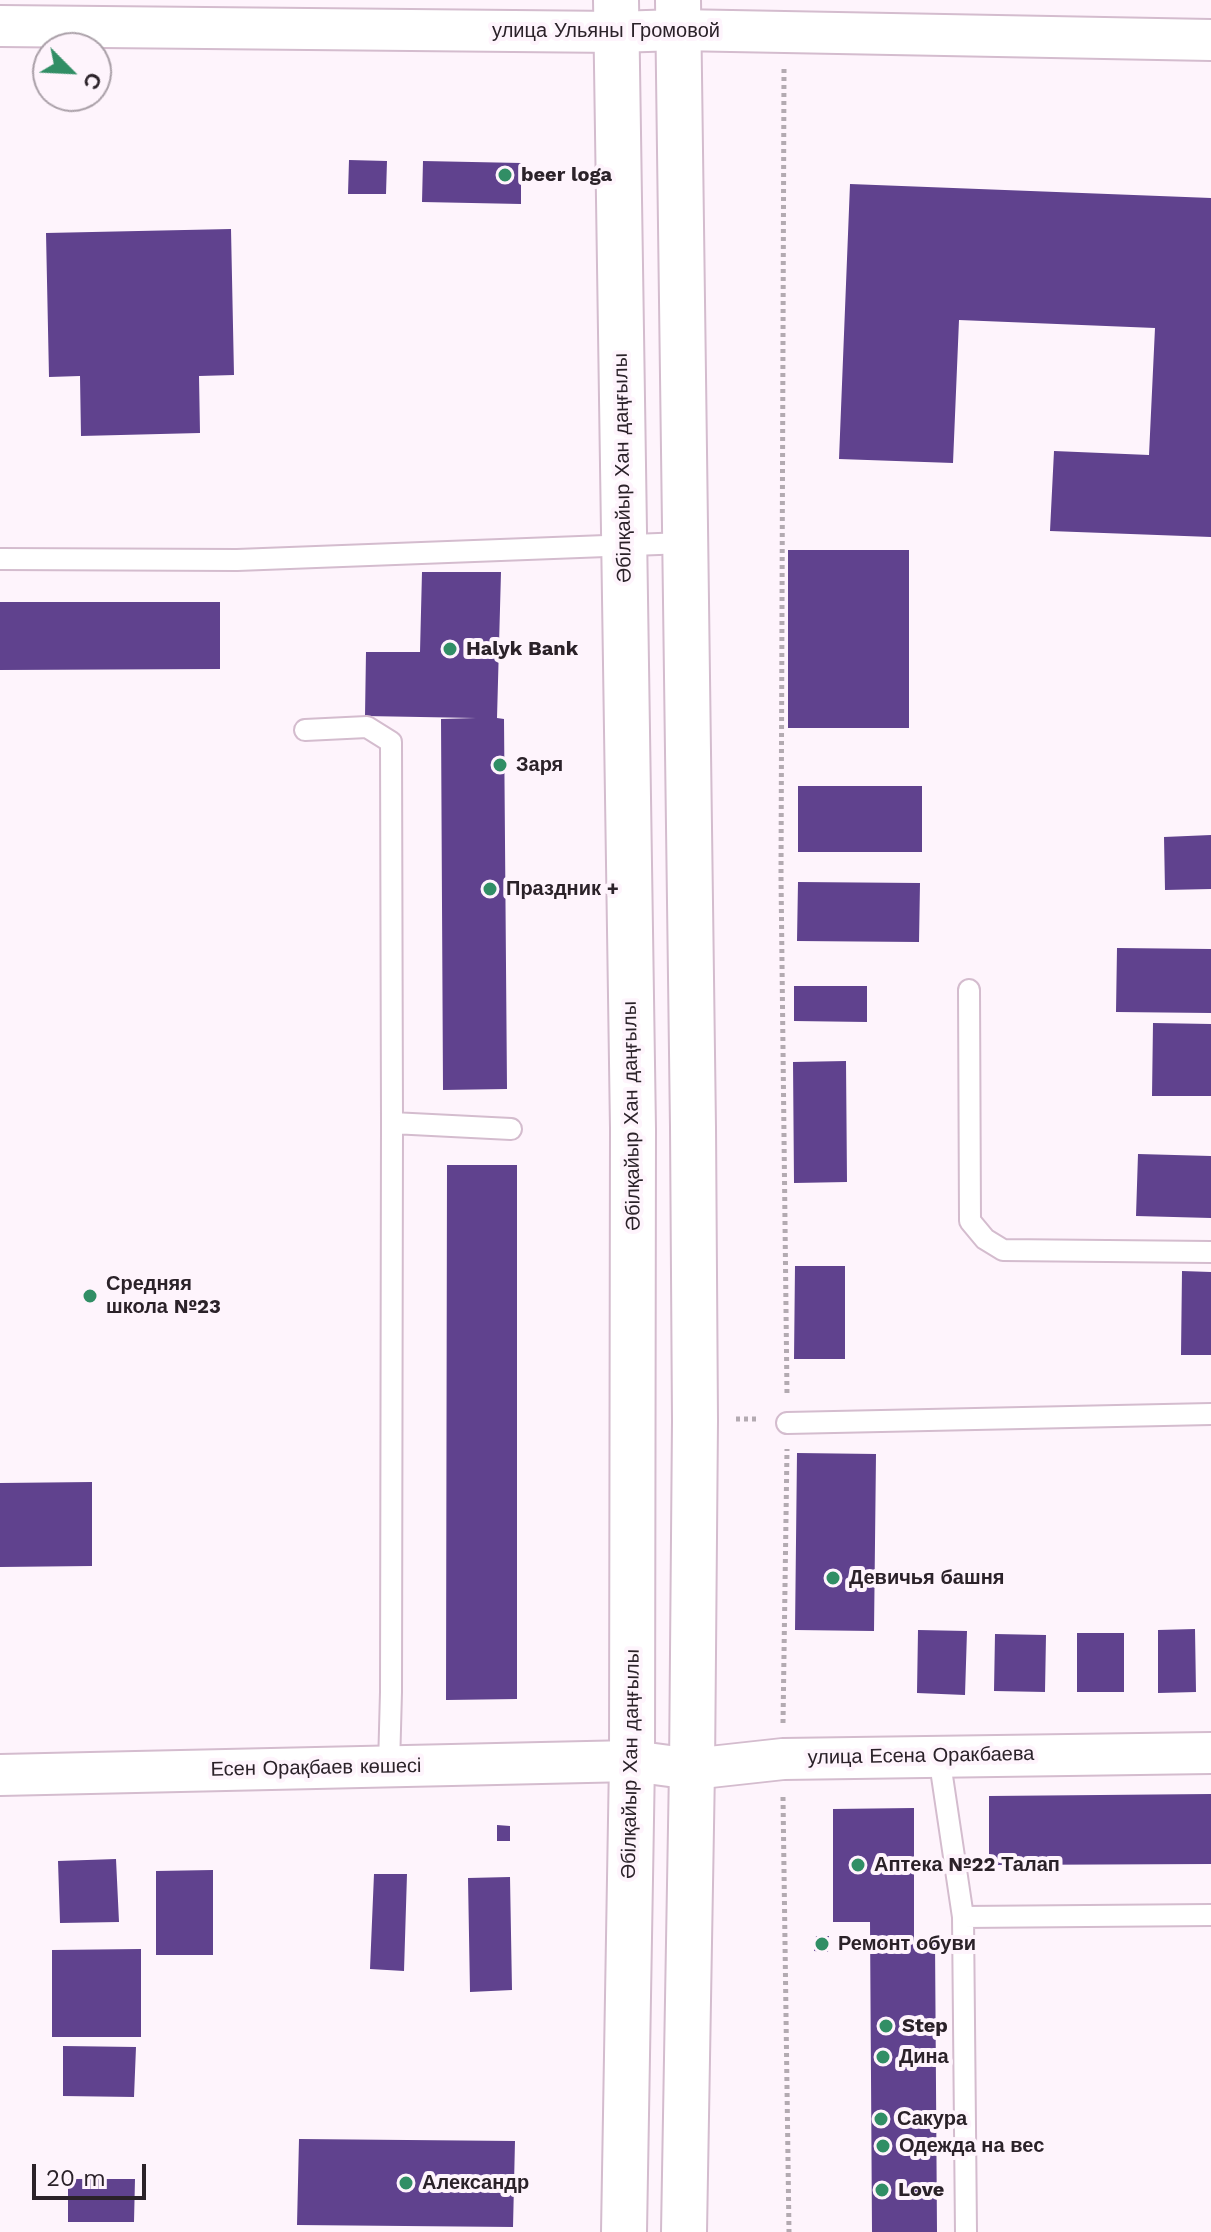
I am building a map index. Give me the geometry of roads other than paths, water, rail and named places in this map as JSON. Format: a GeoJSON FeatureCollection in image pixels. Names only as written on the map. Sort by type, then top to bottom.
{"type":"FeatureCollection","features":[{"type":"Feature","properties":{"kind":"main road"},"geometry":{"type":"LineString","coordinates":[[678,15],[695,1421],[684,2232]]}},
{"type":"Feature","properties":{"kind":"main road","name":"Әбілқайыр Хан даңғылы"},"geometry":{"type":"LineString","coordinates":[[616,16],[633,1128],[632,1761],[624,2232]]}},
{"type":"Feature","properties":{"kind":"street","name":"улица Ульяны Громовой"},"geometry":{"type":"LineString","coordinates":[[0,26],[678,15],[784,32],[1211,40]]}},
{"type":"Feature","properties":{"kind":"street","name":"улица Есена Оракбаева"},"geometry":{"type":"LineString","coordinates":[[632,1761],[692,1769],[783,1759],[1211,1753]]}},
{"type":"Feature","properties":{"kind":"street","name":"Есен Орақбаев көшесі"},"geometry":{"type":"LineString","coordinates":[[0,1775],[632,1761]]}},
{"type":"Feature","properties":{"kind":"lane"},"geometry":{"type":"LineString","coordinates":[[0,559],[237,560],[685,543]]}},
{"type":"Feature","properties":{"kind":"lane"},"geometry":{"type":"LineString","coordinates":[[305,730],[367,727],[391,742],[389,1766]]}},
{"type":"Feature","properties":{"kind":"lane"},"geometry":{"type":"LineString","coordinates":[[969,990],[970,1221],[985,1239],[1003,1250],[1211,1252]]}},
{"type":"Feature","properties":{"kind":"lane"},"geometry":{"type":"LineString","coordinates":[[392,1123],[511,1129]]}},
{"type":"Feature","properties":{"kind":"lane"},"geometry":{"type":"LineString","coordinates":[[787,1423],[1211,1414]]}},
{"type":"Feature","properties":{"kind":"lane"},"geometry":{"type":"LineString","coordinates":[[939,1756],[963,1917],[966,2232]]}},
{"type":"Feature","properties":{"kind":"lane"},"geometry":{"type":"LineString","coordinates":[[963,1917],[1211,1915]]}},
{"type":"Feature","properties":{"kind":"place","name":"beer loga"},"geometry":{"type":"Point","coordinates":[505,175]}},
{"type":"Feature","properties":{"kind":"place","name":"Halyk Bank"},"geometry":{"type":"Point","coordinates":[450,649]}},
{"type":"Feature","properties":{"kind":"place","name":"Заря"},"geometry":{"type":"Point","coordinates":[500,765]}},
{"type":"Feature","properties":{"kind":"place","name":"Праздник +"},"geometry":{"type":"Point","coordinates":[490,889]}},
{"type":"Feature","properties":{"kind":"place","name":"Средняя школа №23"},"geometry":{"type":"Point","coordinates":[90,1296]}},
{"type":"Feature","properties":{"kind":"place","name":"Девичья башня"},"geometry":{"type":"Point","coordinates":[833,1578]}},
{"type":"Feature","properties":{"kind":"place","name":"Аптека №22 Талап"},"geometry":{"type":"Point","coordinates":[858,1865]}},
{"type":"Feature","properties":{"kind":"place","name":"Ремонт обуви"},"geometry":{"type":"Point","coordinates":[822,1944]}},
{"type":"Feature","properties":{"kind":"place","name":"Step"},"geometry":{"type":"Point","coordinates":[886,2026]}},
{"type":"Feature","properties":{"kind":"place","name":"Дина"},"geometry":{"type":"Point","coordinates":[883,2057]}},
{"type":"Feature","properties":{"kind":"place","name":"Сакура"},"geometry":{"type":"Point","coordinates":[881,2119]}},
{"type":"Feature","properties":{"kind":"place","name":"Одежда на вес"},"geometry":{"type":"Point","coordinates":[883,2146]}},
{"type":"Feature","properties":{"kind":"place","name":"Александр"},"geometry":{"type":"Point","coordinates":[406,2183]}},
{"type":"Feature","properties":{"kind":"place","name":"Love"},"geometry":{"type":"Point","coordinates":[882,2190]}}]}
